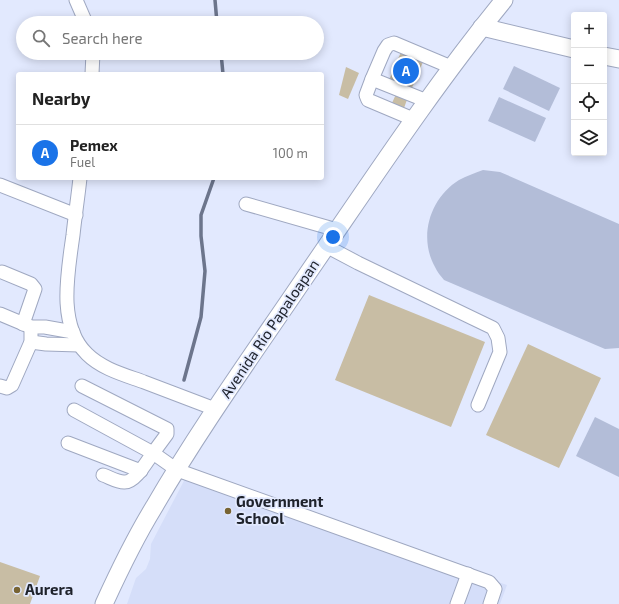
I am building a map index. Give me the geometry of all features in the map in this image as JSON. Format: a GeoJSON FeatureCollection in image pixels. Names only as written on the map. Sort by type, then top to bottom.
{"type":"FeatureCollection","features":[{"type":"Feature","properties":{"kind":"main road","name":"Avenida Río Papaloapan"},"geometry":{"type":"LineString","coordinates":[[104,604],[140,532],[215,409],[413,119],[504,0]]}},
{"type":"Feature","properties":{"kind":"main road"},"geometry":{"type":"LineString","coordinates":[[482,27],[571,48]]}},
{"type":"Feature","properties":{"kind":"main road"},"geometry":{"type":"LineString","coordinates":[[607,57],[619,59]]}},
{"type":"Feature","properties":{"kind":"street"},"geometry":{"type":"LineString","coordinates":[[76,0],[83,16]]}},
{"type":"Feature","properties":{"kind":"street"},"geometry":{"type":"LineString","coordinates":[[413,119],[368,100],[366,96],[384,51],[388,45],[394,43],[451,68]]}},
{"type":"Feature","properties":{"kind":"street"},"geometry":{"type":"LineString","coordinates":[[92,72],[93,60]]}},
{"type":"Feature","properties":{"kind":"street"},"geometry":{"type":"LineString","coordinates":[[372,79],[427,101]]}},
{"type":"Feature","properties":{"kind":"street"},"geometry":{"type":"LineString","coordinates":[[80,180],[66,289],[68,313],[73,332],[79,345],[88,355],[102,365],[215,409]]}},
{"type":"Feature","properties":{"kind":"street"},"geometry":{"type":"LineString","coordinates":[[0,185],[76,216]]}},
{"type":"Feature","properties":{"kind":"street"},"geometry":{"type":"LineString","coordinates":[[246,204],[337,230]]}},
{"type":"Feature","properties":{"kind":"street"},"geometry":{"type":"LineString","coordinates":[[326,246],[493,328],[498,338],[500,352],[478,405]]}},
{"type":"Feature","properties":{"kind":"street"},"geometry":{"type":"LineString","coordinates":[[0,386],[7,388],[12,385],[31,342],[27,325],[35,289],[31,284],[2,272]]}},
{"type":"Feature","properties":{"kind":"street"},"geometry":{"type":"LineString","coordinates":[[45,327],[68,313]]}},
{"type":"Feature","properties":{"kind":"street"},"geometry":{"type":"LineString","coordinates":[[0,314],[27,325],[73,332]]}},
{"type":"Feature","properties":{"kind":"street"},"geometry":{"type":"LineString","coordinates":[[31,342],[79,345]]}},
{"type":"Feature","properties":{"kind":"street"},"geometry":{"type":"LineString","coordinates":[[82,386],[168,428],[168,434],[141,471],[130,481],[124,482],[102,475]]}},
{"type":"Feature","properties":{"kind":"street"},"geometry":{"type":"LineString","coordinates":[[74,410],[153,453],[177,470],[489,582],[495,588],[490,604]]}},
{"type":"Feature","properties":{"kind":"street"},"geometry":{"type":"LineString","coordinates":[[68,443],[141,471]]}},
{"type":"Feature","properties":{"kind":"street"},"geometry":{"type":"LineString","coordinates":[[457,604],[468,574]]}},
{"type":"Feature","properties":{"kind":"shaded area"},"geometry":{"type":"Polygon","coordinates":[[[514,66],[560,88],[549,111],[503,89],[514,66]]]}},
{"type":"Feature","properties":{"kind":"shaded area"},"geometry":{"type":"Polygon","coordinates":[[[499,97],[546,118],[535,142],[488,121],[499,97]]]}},
{"type":"Feature","properties":{"kind":"shaded area"},"geometry":{"type":"Polygon","coordinates":[[[483,170],[500,172],[619,224],[619,348],[605,349],[444,280],[439,274],[430,255],[427,231],[434,208],[449,188],[459,180],[483,170]]]}},
{"type":"Feature","properties":{"kind":"shaded area"},"geometry":{"type":"Polygon","coordinates":[[[595,417],[619,429],[619,477],[576,456],[595,417]]]}},
{"type":"Feature","properties":{"kind":"shaded area","name":"Government School"},"geometry":{"type":"Polygon","coordinates":[[[186,477],[507,585],[500,604],[127,604],[136,578],[146,569],[150,559],[151,544],[186,477]]]}},
{"type":"Feature","properties":{"kind":"building"},"geometry":{"type":"Polygon","coordinates":[[[401,52],[423,62],[411,90],[389,80],[401,52]]]}},
{"type":"Feature","properties":{"kind":"building"},"geometry":{"type":"Polygon","coordinates":[[[346,67],[359,73],[348,99],[339,95],[346,67]]]}},
{"type":"Feature","properties":{"kind":"building"},"geometry":{"type":"Polygon","coordinates":[[[397,92],[408,97],[404,108],[392,103],[397,92]]]}},
{"type":"Feature","properties":{"kind":"building"},"geometry":{"type":"Polygon","coordinates":[[[369,295],[485,342],[451,427],[335,380],[369,295]]]}},
{"type":"Feature","properties":{"kind":"building"},"geometry":{"type":"Polygon","coordinates":[[[528,344],[601,378],[559,468],[486,435],[528,344]]]}},
{"type":"Feature","properties":{"kind":"building","name":"Aurera"},"geometry":{"type":"Polygon","coordinates":[[[0,562],[40,576],[30,604],[0,604],[0,562]]]}},
{"type":"Feature","properties":{"kind":"waterway"},"geometry":{"type":"LineString","coordinates":[[215,0],[216,16]]}},
{"type":"Feature","properties":{"kind":"waterway"},"geometry":{"type":"LineString","coordinates":[[222,60],[223,72]]}},
{"type":"Feature","properties":{"kind":"waterway"},"geometry":{"type":"LineString","coordinates":[[184,380],[201,317],[205,271],[201,236],[201,215],[213,180]]}},
{"type":"Feature","properties":{"kind":"place","name":"Pemex"},"geometry":{"type":"Point","coordinates":[406,71]}},
{"type":"Feature","properties":{"kind":"place","name":"Government School"},"geometry":{"type":"Point","coordinates":[228,511]}},
{"type":"Feature","properties":{"kind":"place","name":"Aurera"},"geometry":{"type":"Point","coordinates":[17,590]}}]}
